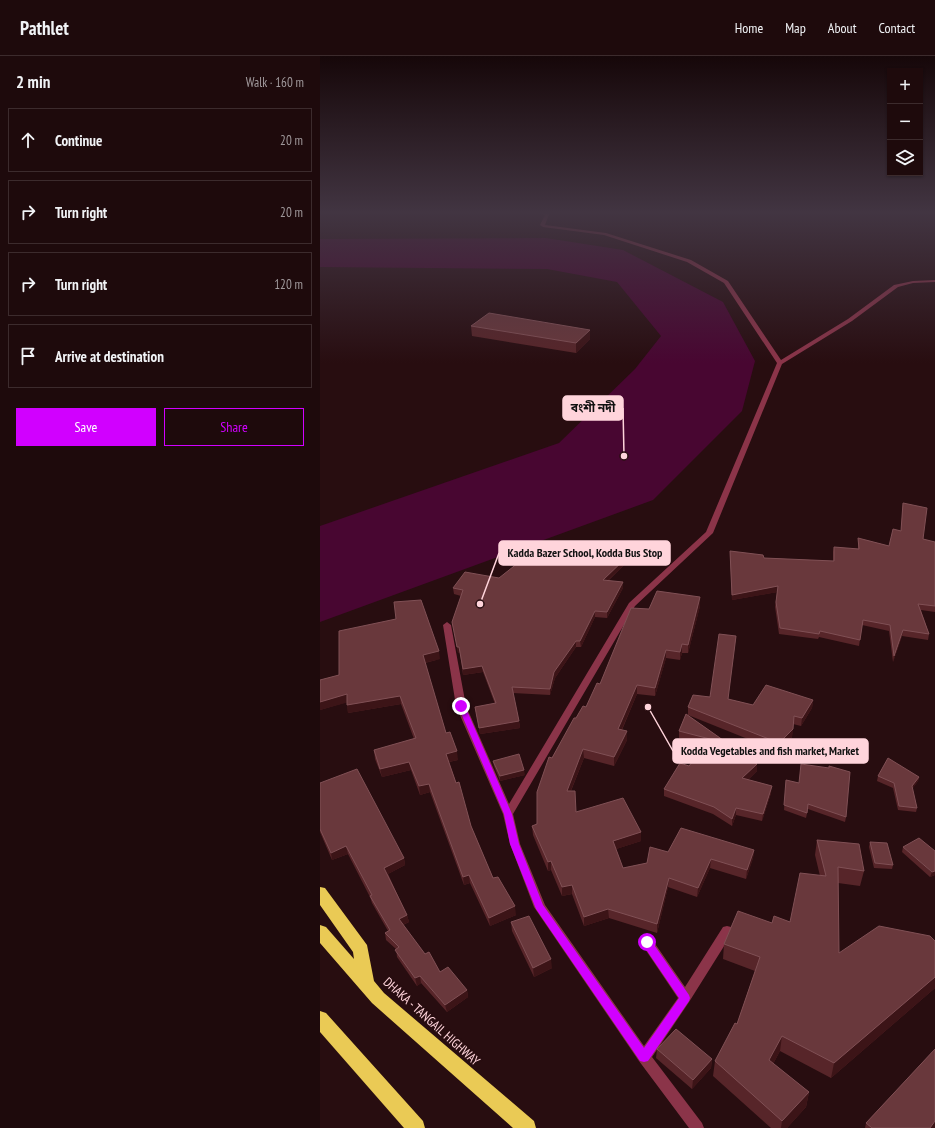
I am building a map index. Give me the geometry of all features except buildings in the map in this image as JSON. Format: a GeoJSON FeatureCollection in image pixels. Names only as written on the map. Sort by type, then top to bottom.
{"type":"FeatureCollection","features":[{"type":"Feature","properties":{"kind":"highway"},"geometry":{"type":"LineString","coordinates":[[320,893],[361,950],[366,984]]}},
{"type":"Feature","properties":{"kind":"highway","name":"DHAKA - TANGAIL HIGHWAY"},"geometry":{"type":"LineString","coordinates":[[320,932],[378,998],[527,1128]]}},
{"type":"Feature","properties":{"kind":"highway"},"geometry":{"type":"LineString","coordinates":[[320,1019],[416,1128]]}},
{"type":"Feature","properties":{"kind":"street"},"geometry":{"type":"LineString","coordinates":[[693,263],[726,282],[780,363]]}},
{"type":"Feature","properties":{"kind":"street"},"geometry":{"type":"LineString","coordinates":[[508,814],[632,605],[709,533],[780,363],[850,320],[896,286],[913,282],[935,281]]}},
{"type":"Feature","properties":{"kind":"street"},"geometry":{"type":"LineString","coordinates":[[447,625],[461,706],[508,814],[515,844],[540,907],[644,1057],[697,1128]]}},
{"type":"Feature","properties":{"kind":"street"},"geometry":{"type":"LineString","coordinates":[[644,1057],[685,998],[727,931]]}},
{"type":"Feature","properties":{"kind":"street"},"geometry":{"type":"LineString","coordinates":[[647,942],[685,998]]}},
{"type":"Feature","properties":{"kind":"shaded area"},"geometry":{"type":"Polygon","coordinates":[[[320,263],[648,263],[723,302],[755,361],[742,411],[653,500],[320,622],[320,526],[559,443],[635,369],[661,336],[617,282],[547,269],[320,267],[320,263]]]}},
{"type":"Feature","properties":{"kind":"place","name":"বংশী নদী"},"geometry":{"type":"Point","coordinates":[624,456]}},
{"type":"Feature","properties":{"kind":"place","name":"Kadda Bazer School, Kodda Bus Stop"},"geometry":{"type":"Point","coordinates":[480,604]}},
{"type":"Feature","properties":{"kind":"place","name":"Kodda Vegetables and fish market, Market"},"geometry":{"type":"Point","coordinates":[648,707]}},
{"type":"Feature","properties":{"kind":"route"},"geometry":{"type":"LineString","coordinates":[[461,706],[508,814],[515,844],[540,907],[644,1057],[685,998],[647,942]]}}]}
